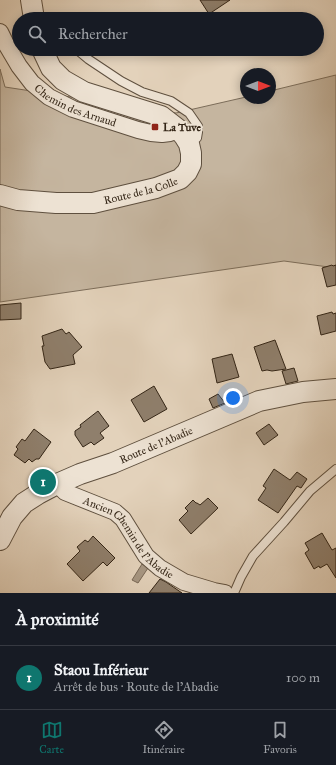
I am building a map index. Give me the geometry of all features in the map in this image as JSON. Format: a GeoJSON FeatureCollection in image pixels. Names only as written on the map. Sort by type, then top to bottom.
{"type":"FeatureCollection","features":[{"type":"Feature","properties":{"kind":"street"},"geometry":{"type":"LineString","coordinates":[[31,0],[33,12]]}},
{"type":"Feature","properties":{"kind":"street","name":"Chemin des Arnaud"},"geometry":{"type":"LineString","coordinates":[[0,32],[12,54]]}},
{"type":"Feature","properties":{"kind":"street","name":"Chemin des Arnaud"},"geometry":{"type":"LineString","coordinates":[[13,56],[32,83],[49,98],[73,109],[138,130],[151,133],[170,133],[184,137]]}},
{"type":"Feature","properties":{"kind":"street"},"geometry":{"type":"LineString","coordinates":[[45,56],[51,68],[63,80],[84,92],[162,116],[184,137]]}},
{"type":"Feature","properties":{"kind":"street","name":"Route de la Colle"},"geometry":{"type":"LineString","coordinates":[[0,195],[18,200],[56,203],[93,203],[156,188],[180,179],[187,172],[192,153],[184,137]]}},
{"type":"Feature","properties":{"kind":"street","name":"Route de l'Abadie"},"geometry":{"type":"LineString","coordinates":[[0,540],[12,517],[24,503],[57,484],[80,474],[113,463],[259,401],[303,392],[336,389]]}},
{"type":"Feature","properties":{"kind":"street","name":"Ancien Chemin de l'Abadie"},"geometry":{"type":"LineString","coordinates":[[57,484],[65,492],[115,512],[123,519],[146,556],[160,568],[184,582],[226,593]]}},
{"type":"Feature","properties":{"kind":"lane"},"geometry":{"type":"LineString","coordinates":[[84,56],[121,81],[142,92],[171,101],[189,113],[198,126],[197,138],[184,137]]}},
{"type":"Feature","properties":{"kind":"lane"},"geometry":{"type":"LineString","coordinates":[[234,593],[253,556],[310,491],[336,469]]}},
{"type":"Feature","properties":{"kind":"shaded area"},"geometry":{"type":"Polygon","coordinates":[[[0,69],[5,87],[176,113],[240,98],[240,104],[276,104],[276,90],[336,75],[336,268],[284,261],[0,302],[0,69]]]}},
{"type":"Feature","properties":{"kind":"shaded area"},"geometry":{"type":"Polygon","coordinates":[[[142,564],[148,568],[138,583],[132,580],[142,564]]]}},
{"type":"Feature","properties":{"kind":"building"},"geometry":{"type":"Polygon","coordinates":[[[200,0],[230,0],[212,12],[208,12],[200,0]]]}},
{"type":"Feature","properties":{"kind":"building"},"geometry":{"type":"Polygon","coordinates":[[[336,265],[336,285],[327,287],[322,268],[336,265]]]}},
{"type":"Feature","properties":{"kind":"building"},"geometry":{"type":"Polygon","coordinates":[[[21,303],[21,319],[0,320],[0,305],[21,303]]]}},
{"type":"Feature","properties":{"kind":"building"},"geometry":{"type":"Polygon","coordinates":[[[332,312],[333,314],[336,313],[336,331],[321,335],[317,316],[332,312]]]}},
{"type":"Feature","properties":{"kind":"building"},"geometry":{"type":"Polygon","coordinates":[[[62,329],[66,334],[69,332],[82,347],[73,355],[75,364],[50,369],[45,362],[42,336],[62,329]]]}},
{"type":"Feature","properties":{"kind":"building"},"geometry":{"type":"Polygon","coordinates":[[[275,340],[286,369],[262,371],[254,347],[275,340]]]}},
{"type":"Feature","properties":{"kind":"building"},"geometry":{"type":"Polygon","coordinates":[[[232,354],[239,377],[217,383],[212,359],[232,354]]]}},
{"type":"Feature","properties":{"kind":"building"},"geometry":{"type":"Polygon","coordinates":[[[294,368],[298,381],[286,384],[282,371],[294,368]]]}},
{"type":"Feature","properties":{"kind":"building"},"geometry":{"type":"Polygon","coordinates":[[[154,386],[167,409],[144,422],[131,400],[154,386]]]}},
{"type":"Feature","properties":{"kind":"building"},"geometry":{"type":"Polygon","coordinates":[[[218,394],[225,403],[213,408],[209,399],[218,394]]]}},
{"type":"Feature","properties":{"kind":"building"},"geometry":{"type":"Polygon","coordinates":[[[98,411],[109,426],[100,433],[104,438],[94,445],[91,442],[83,447],[75,435],[75,431],[81,427],[80,425],[98,411]]]}},
{"type":"Feature","properties":{"kind":"building"},"geometry":{"type":"Polygon","coordinates":[[[269,424],[278,435],[264,445],[256,433],[269,424]]]}},
{"type":"Feature","properties":{"kind":"building"},"geometry":{"type":"Polygon","coordinates":[[[34,429],[51,442],[39,459],[32,462],[29,459],[25,463],[14,455],[18,449],[16,447],[22,439],[25,441],[34,429]]]}},
{"type":"Feature","properties":{"kind":"building"},"geometry":{"type":"Polygon","coordinates":[[[274,469],[290,480],[297,472],[307,479],[301,488],[297,486],[278,513],[258,500],[266,488],[263,486],[274,469]]]}},
{"type":"Feature","properties":{"kind":"building"},"geometry":{"type":"Polygon","coordinates":[[[208,498],[218,508],[191,534],[179,520],[188,511],[185,508],[193,500],[200,505],[208,498]]]}},
{"type":"Feature","properties":{"kind":"building"},"geometry":{"type":"Polygon","coordinates":[[[322,533],[332,550],[336,548],[336,578],[327,564],[320,568],[319,566],[314,569],[305,553],[309,550],[305,543],[322,533]]]}},
{"type":"Feature","properties":{"kind":"building"},"geometry":{"type":"Polygon","coordinates":[[[93,536],[115,558],[107,566],[103,562],[83,581],[67,564],[80,551],[77,547],[85,540],[88,542],[93,536]]]}},
{"type":"Feature","properties":{"kind":"building"},"geometry":{"type":"Polygon","coordinates":[[[160,579],[166,582],[182,593],[149,593],[160,579]]]}},
{"type":"Feature","properties":{"kind":"place","name":"La Tuve"},"geometry":{"type":"Point","coordinates":[155,127]}},
{"type":"Feature","properties":{"kind":"place","name":"Staou Inférieur"},"geometry":{"type":"Point","coordinates":[43,482]}}]}
